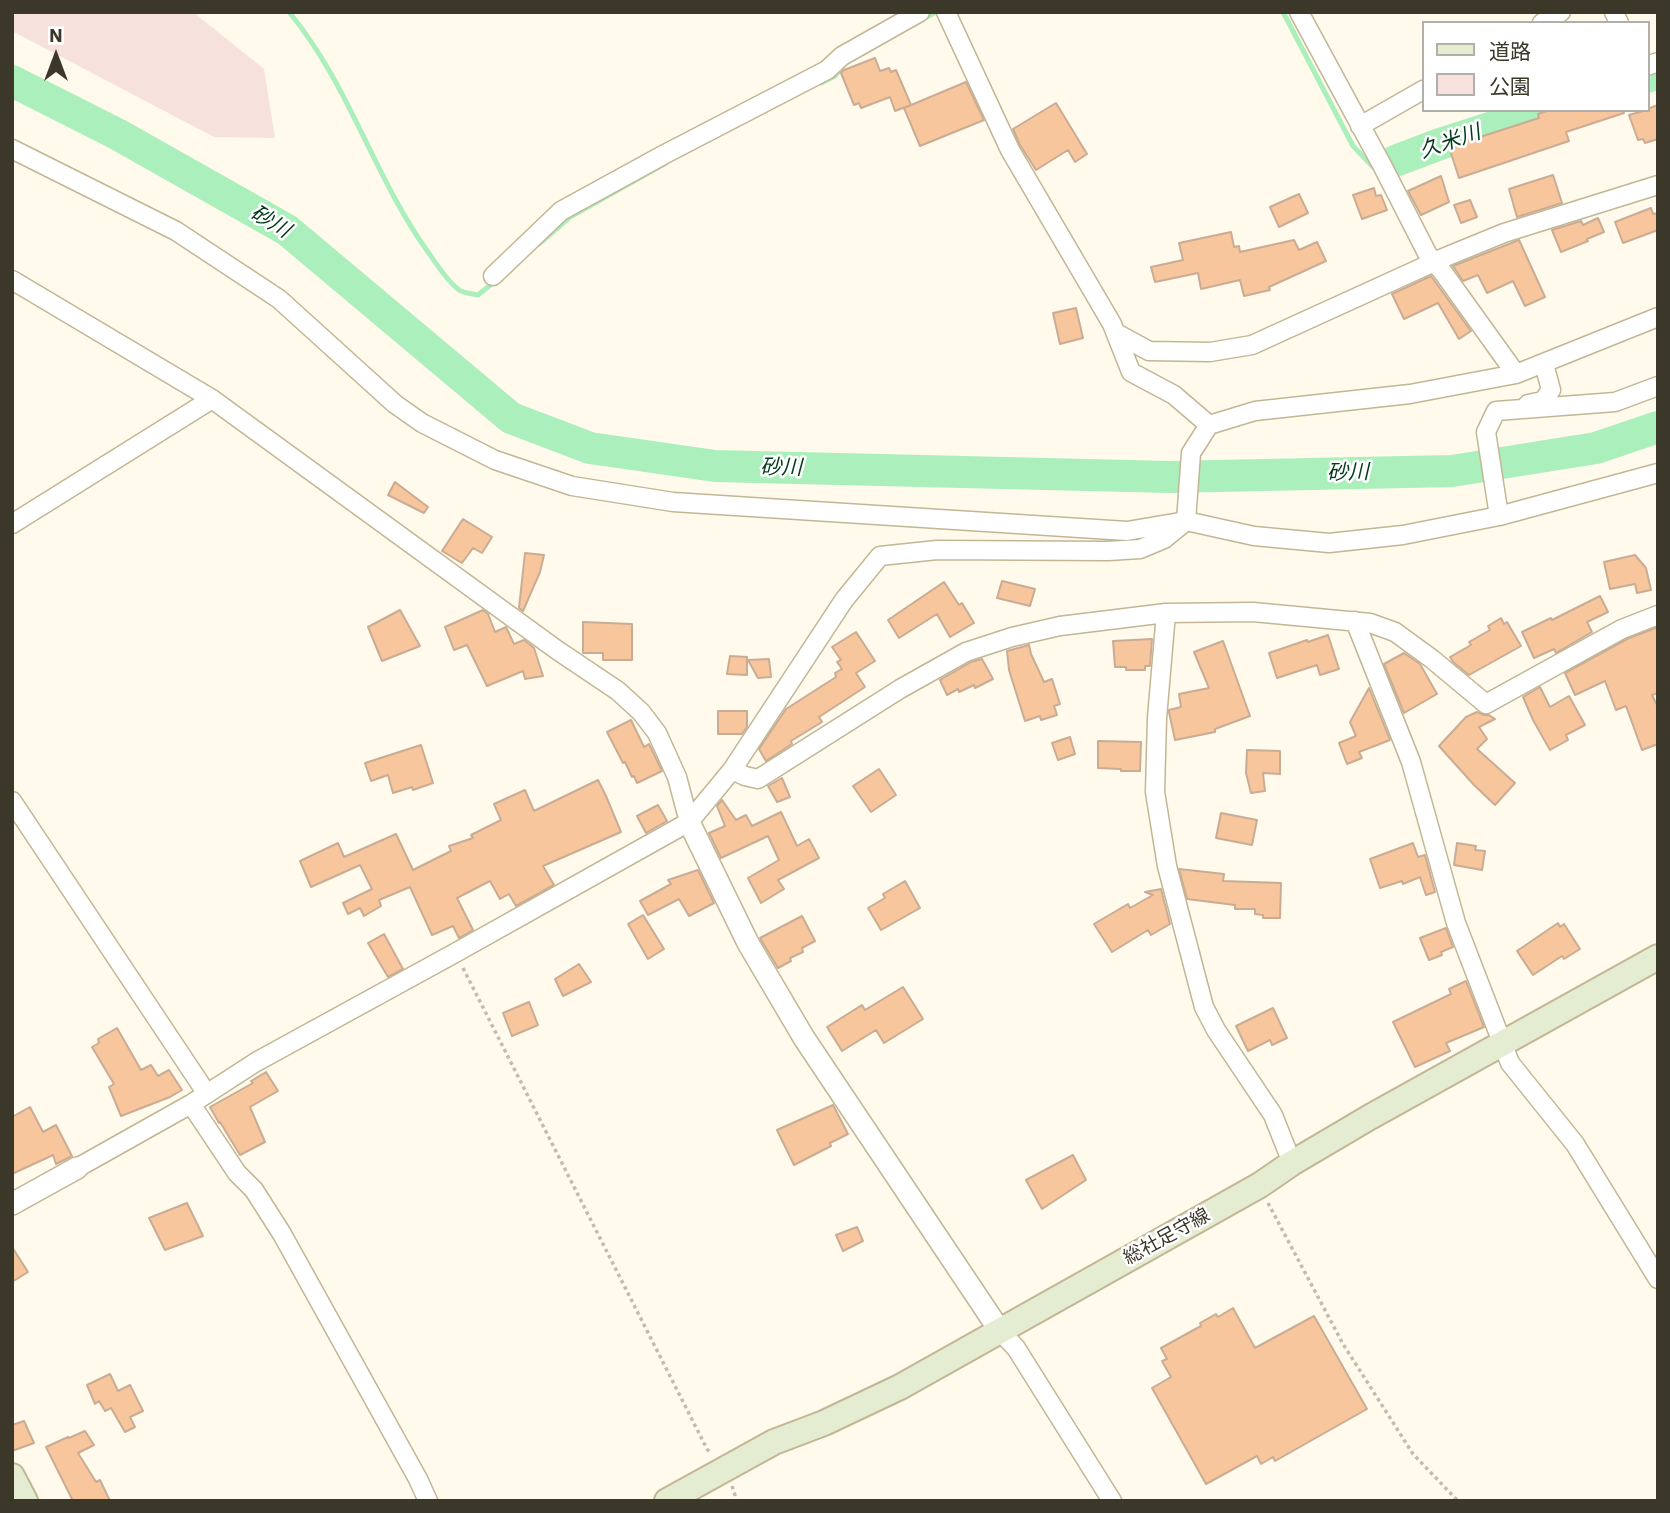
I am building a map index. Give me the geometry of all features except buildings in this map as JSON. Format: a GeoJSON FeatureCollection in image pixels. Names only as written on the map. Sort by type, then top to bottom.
{"type":"FeatureCollection","features":[{"type":"Feature","properties":{"kind":"main road","name":"総社足守線"},"geometry":{"type":"LineString","coordinates":[[667,1501],[774,1442],[824,1423],[900,1387],[1260,1185],[1292,1163],[1503,1042],[1658,957]]}},
{"type":"Feature","properties":{"kind":"main road"},"geometry":{"type":"LineString","coordinates":[[12,1476],[25,1501]]}},
{"type":"Feature","properties":{"kind":"street"},"geometry":{"type":"LineString","coordinates":[[493,276],[561,211],[828,69],[842,56],[920,12]]}},
{"type":"Feature","properties":{"kind":"street"},"geometry":{"type":"LineString","coordinates":[[946,12],[1010,150],[1116,333],[1131,372],[1174,395],[1209,425]]}},
{"type":"Feature","properties":{"kind":"street"},"geometry":{"type":"LineString","coordinates":[[1298,12],[1428,255],[1516,374]]}},
{"type":"Feature","properties":{"kind":"street"},"geometry":{"type":"LineString","coordinates":[[1545,21],[1561,12]]}},
{"type":"Feature","properties":{"kind":"street"},"geometry":{"type":"LineString","coordinates":[[1360,126],[1422,91]]}},
{"type":"Feature","properties":{"kind":"street"},"geometry":{"type":"LineString","coordinates":[[12,149],[176,230],[279,299],[395,404],[422,423],[495,460],[572,485],[673,502],[1127,531],[1187,514],[1254,536],[1329,543],[1403,535],[1499,516],[1658,473]]}},
{"type":"Feature","properties":{"kind":"street"},"geometry":{"type":"LineString","coordinates":[[1116,333],[1149,351],[1210,352],[1252,345],[1504,233],[1658,185]]}},
{"type":"Feature","properties":{"kind":"street"},"geometry":{"type":"LineString","coordinates":[[12,280],[212,399],[557,650],[618,691],[641,712],[657,733],[677,777],[689,822],[748,943],[804,1038],[1000,1331],[1016,1348],[1112,1501]]}},
{"type":"Feature","properties":{"kind":"street"},"geometry":{"type":"LineString","coordinates":[[12,1204],[191,1104],[256,1062],[689,822],[732,770],[844,600],[880,556],[937,550],[1140,549],[1164,539],[1187,514],[1191,453],[1209,425],[1255,411],[1410,394],[1516,374],[1658,317]]}},
{"type":"Feature","properties":{"kind":"street"},"geometry":{"type":"LineString","coordinates":[[1496,411],[1543,401],[1551,390],[1544,364]]}},
{"type":"Feature","properties":{"kind":"street"},"geometry":{"type":"LineString","coordinates":[[1496,411],[1615,402],[1658,386]]}},
{"type":"Feature","properties":{"kind":"street"},"geometry":{"type":"LineString","coordinates":[[12,524],[212,399]]}},
{"type":"Feature","properties":{"kind":"street"},"geometry":{"type":"LineString","coordinates":[[1496,411],[1486,432],[1499,516]]}},
{"type":"Feature","properties":{"kind":"street"},"geometry":{"type":"LineString","coordinates":[[732,770],[758,779],[900,689],[966,652],[1012,637],[1060,626],[1166,613],[1253,612],[1370,623],[1395,632],[1486,704],[1622,629],[1658,615]]}},
{"type":"Feature","properties":{"kind":"street"},"geometry":{"type":"LineString","coordinates":[[1166,613],[1157,718],[1155,792],[1167,866],[1204,1007],[1216,1030],[1273,1115],[1292,1163]]}},
{"type":"Feature","properties":{"kind":"street"},"geometry":{"type":"LineString","coordinates":[[1355,621],[1411,762],[1456,923],[1510,1063],[1575,1144],[1658,1279]]}},
{"type":"Feature","properties":{"kind":"street"},"geometry":{"type":"LineString","coordinates":[[12,801],[207,1094]]}},
{"type":"Feature","properties":{"kind":"street"},"geometry":{"type":"LineString","coordinates":[[191,1104],[237,1173],[254,1190],[282,1234],[428,1501]]}},
{"type":"Feature","properties":{"kind":"path"},"geometry":{"type":"LineString","coordinates":[[455,953],[707,1449],[725,1468],[737,1501]]}},
{"type":"Feature","properties":{"kind":"path"},"geometry":{"type":"LineString","coordinates":[[1260,1185],[1343,1344],[1413,1454],[1458,1501]]}},
{"type":"Feature","properties":{"kind":"green space"},"geometry":{"type":"Polygon","coordinates":[[[12,12],[193,12],[264,69],[275,138],[214,137],[12,31],[12,12]]]}},
{"type":"Feature","properties":{"kind":"waterway"},"geometry":{"type":"LineString","coordinates":[[289,12],[328,69],[392,193],[442,272],[458,289],[470,294],[478,295],[494,282]]}},
{"type":"Feature","properties":{"kind":"waterway"},"geometry":{"type":"LineString","coordinates":[[923,19],[936,12]]}},
{"type":"Feature","properties":{"kind":"waterway"},"geometry":{"type":"LineString","coordinates":[[1283,12],[1353,146],[1373,167],[1395,161]]}},
{"type":"Feature","properties":{"kind":"waterway"},"geometry":{"type":"LineString","coordinates":[[821,83],[835,76],[843,66]]}},
{"type":"Feature","properties":{"kind":"waterway","name":"久米川"},"geometry":{"type":"LineString","coordinates":[[1649,76],[1658,73]]}},
{"type":"Feature","properties":{"kind":"waterway","name":"砂川"},"geometry":{"type":"LineString","coordinates":[[12,81],[117,134],[287,230],[511,418],[590,448],[715,466],[1170,477],[1452,471],[1596,448],[1658,427]]}},
{"type":"Feature","properties":{"kind":"waterway","name":"久米川"},"geometry":{"type":"LineString","coordinates":[[1395,161],[1540,112]]}},
{"type":"Feature","properties":{"kind":"waterway"},"geometry":{"type":"LineString","coordinates":[[539,244],[570,217],[666,163]]}}]}
